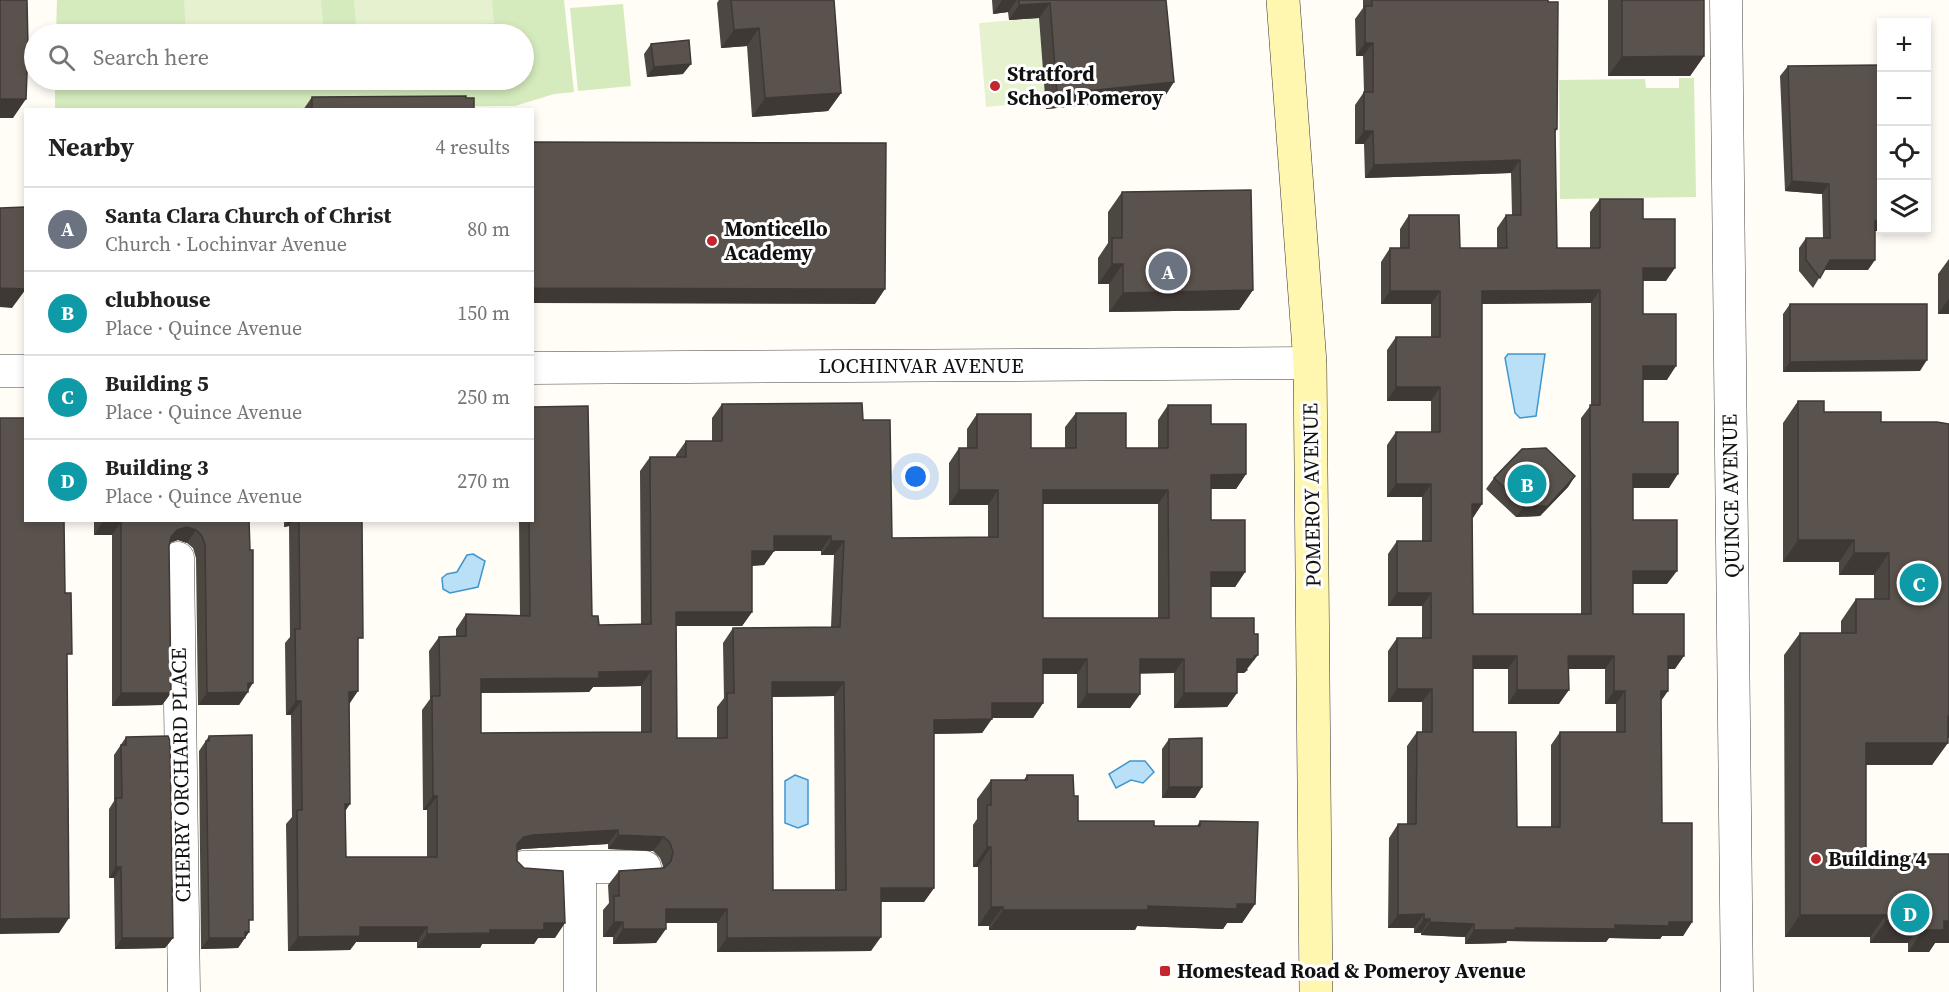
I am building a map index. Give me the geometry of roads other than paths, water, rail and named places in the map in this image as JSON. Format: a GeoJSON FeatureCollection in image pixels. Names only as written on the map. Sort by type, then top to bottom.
{"type":"FeatureCollection","features":[{"type":"Feature","properties":{"kind":"street","name":"POMEROY AVENUE"},"geometry":{"type":"LineString","coordinates":[[1283,0],[1310,363],[1316,992]]}},
{"type":"Feature","properties":{"kind":"street","name":"QUINCE AVENUE"},"geometry":{"type":"LineString","coordinates":[[1726,0],[1737,992]]}},
{"type":"Feature","properties":{"kind":"street","name":"LOCHINVAR AVENUE"},"geometry":{"type":"LineString","coordinates":[[534,368],[1310,363]]}},
{"type":"Feature","properties":{"kind":"street"},"geometry":{"type":"LineString","coordinates":[[0,371],[24,371]]}},
{"type":"Feature","properties":{"kind":"street","name":"CHERRY ORCHARD PLACE"},"geometry":{"type":"LineString","coordinates":[[178,558],[183,992]]}},
{"type":"Feature","properties":{"kind":"street"},"geometry":{"type":"LineString","coordinates":[[523,867],[645,867]]}},
{"type":"Feature","properties":{"kind":"street"},"geometry":{"type":"LineString","coordinates":[[580,867],[580,992]]}},
{"type":"Feature","properties":{"kind":"water"},"geometry":{"type":"Polygon","coordinates":[[[1508,354],[1545,354],[1536,416],[1520,418],[1515,413],[1505,358],[1508,354]]]}},
{"type":"Feature","properties":{"kind":"water"},"geometry":{"type":"Polygon","coordinates":[[[473,554],[485,561],[478,587],[450,593],[443,589],[442,578],[447,574],[457,572],[467,555],[473,554]]]}},
{"type":"Feature","properties":{"kind":"water"},"geometry":{"type":"Polygon","coordinates":[[[1130,761],[1145,761],[1154,772],[1143,783],[1131,780],[1116,788],[1109,774],[1130,761]]]}},
{"type":"Feature","properties":{"kind":"water"},"geometry":{"type":"Polygon","coordinates":[[[795,775],[808,780],[808,824],[798,828],[785,823],[785,781],[795,775]]]}},
{"type":"Feature","properties":{"kind":"place","name":"Stratford School Pomeroy"},"geometry":{"type":"Point","coordinates":[995,86]}},
{"type":"Feature","properties":{"kind":"place","name":"Monticello Academy"},"geometry":{"type":"Point","coordinates":[712,241]}},
{"type":"Feature","properties":{"kind":"place","name":"Santa Clara Church of Christ"},"geometry":{"type":"Point","coordinates":[1168,271]}},
{"type":"Feature","properties":{"kind":"place","name":"clubhouse"},"geometry":{"type":"Point","coordinates":[1527,484]}},
{"type":"Feature","properties":{"kind":"place","name":"Building 5"},"geometry":{"type":"Point","coordinates":[1919,583]}},
{"type":"Feature","properties":{"kind":"place","name":"Building 4"},"geometry":{"type":"Point","coordinates":[1816,859]}},
{"type":"Feature","properties":{"kind":"place","name":"Building 3"},"geometry":{"type":"Point","coordinates":[1910,913]}},
{"type":"Feature","properties":{"kind":"place","name":"Homestead Road & Pomeroy Avenue"},"geometry":{"type":"Point","coordinates":[1165,971]}}]}
